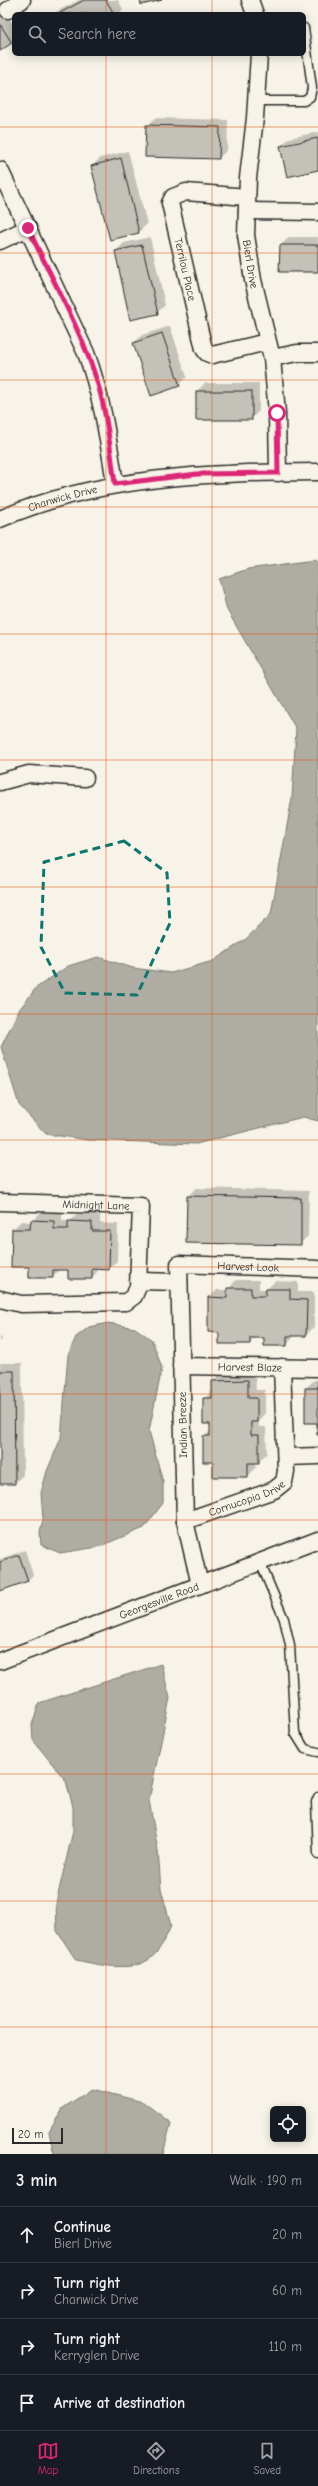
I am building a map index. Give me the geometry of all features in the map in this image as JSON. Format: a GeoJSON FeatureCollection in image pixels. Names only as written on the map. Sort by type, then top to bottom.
{"type":"FeatureCollection","features":[{"type":"Feature","properties":{"kind":"street"},"geometry":{"type":"LineString","coordinates":[[8,10],[22,0]]}},
{"type":"Feature","properties":{"kind":"street"},"geometry":{"type":"LineString","coordinates":[[250,0],[254,12]]}},
{"type":"Feature","properties":{"kind":"street","name":"Bierl Drive"},"geometry":{"type":"LineString","coordinates":[[259,56],[257,101],[247,204],[246,235],[253,280],[272,358],[277,413],[278,473]]}},
{"type":"Feature","properties":{"kind":"street"},"geometry":{"type":"LineString","coordinates":[[0,170],[86,353],[96,379],[104,412],[115,484]]}},
{"type":"Feature","properties":{"kind":"street","name":"Terrilou Place"},"geometry":{"type":"LineString","coordinates":[[247,204],[186,192],[173,197],[170,203],[204,349],[207,354],[212,355],[267,342]]}},
{"type":"Feature","properties":{"kind":"street"},"geometry":{"type":"LineString","coordinates":[[247,204],[318,212]]}},
{"type":"Feature","properties":{"kind":"street"},"geometry":{"type":"LineString","coordinates":[[0,241],[28,228]]}},
{"type":"Feature","properties":{"kind":"street"},"geometry":{"type":"LineString","coordinates":[[272,358],[298,353],[318,353]]}},
{"type":"Feature","properties":{"kind":"street","name":"Chanwick Drive"},"geometry":{"type":"LineString","coordinates":[[0,518],[28,506],[115,484],[197,474],[318,472]]}},
{"type":"Feature","properties":{"kind":"street"},"geometry":{"type":"LineString","coordinates":[[0,782],[29,774],[85,778]]}},
{"type":"Feature","properties":{"kind":"street","name":"Midnight Lane"},"geometry":{"type":"LineString","coordinates":[[0,1202],[142,1206],[139,1281],[134,1296],[126,1302],[21,1304],[0,1299]]}},
{"type":"Feature","properties":{"kind":"street","name":"Harvest Look"},"geometry":{"type":"LineString","coordinates":[[179,1264],[318,1269]]}},
{"type":"Feature","properties":{"kind":"street","name":"Indian Breeze"},"geometry":{"type":"LineString","coordinates":[[179,1264],[185,1521],[200,1585]]}},
{"type":"Feature","properties":{"kind":"street"},"geometry":{"type":"LineString","coordinates":[[139,1281],[179,1282]]}},
{"type":"Feature","properties":{"kind":"street","name":"Harvest Blaze"},"geometry":{"type":"LineString","coordinates":[[181,1366],[318,1368]]}},
{"type":"Feature","properties":{"kind":"street","name":"Cornucopia Drive"},"geometry":{"type":"LineString","coordinates":[[185,1521],[274,1490],[284,1482],[286,1457],[282,1367]]}},
{"type":"Feature","properties":{"kind":"street"},"geometry":{"type":"LineString","coordinates":[[286,1457],[318,1456]]}},
{"type":"Feature","properties":{"kind":"street","name":"Georgesville Road"},"geometry":{"type":"LineString","coordinates":[[0,1661],[318,1540]]}},
{"type":"Feature","properties":{"kind":"lane"},"geometry":{"type":"LineString","coordinates":[[257,101],[304,101],[310,97],[312,88],[306,43]]}},
{"type":"Feature","properties":{"kind":"lane"},"geometry":{"type":"LineString","coordinates":[[260,1562],[284,1619],[290,1645],[295,1732],[305,1748],[318,1752]]}},
{"type":"Feature","properties":{"kind":"lane"},"geometry":{"type":"LineString","coordinates":[[318,1797],[316,1802],[318,1855]]}},
{"type":"Feature","properties":{"kind":"highlighted area"},"geometry":{"type":"Polygon","coordinates":[[[124,841],[167,873],[170,923],[137,995],[65,993],[41,947],[44,862],[124,841]]]}},
{"type":"Feature","properties":{"kind":"shaded area"},"geometry":{"type":"Polygon","coordinates":[[[314,560],[318,562],[318,1121],[303,1117],[196,1144],[89,1140],[46,1134],[19,1105],[1,1047],[19,1010],[36,988],[68,966],[98,957],[133,968],[171,973],[213,961],[246,939],[271,914],[292,798],[296,729],[227,610],[219,579],[248,569],[314,560]]]}},
{"type":"Feature","properties":{"kind":"shaded area"},"geometry":{"type":"Polygon","coordinates":[[[108,1323],[135,1328],[152,1340],[162,1368],[149,1431],[163,1482],[163,1503],[144,1528],[98,1547],[60,1553],[41,1545],[40,1533],[43,1519],[41,1493],[47,1471],[61,1438],[68,1355],[76,1337],[89,1327],[108,1323]]]}},
{"type":"Feature","properties":{"kind":"shaded area"},"geometry":{"type":"Polygon","coordinates":[[[161,1664],[170,1698],[149,1800],[158,1851],[161,1889],[171,1926],[156,1953],[148,1960],[139,1964],[118,1967],[76,1960],[57,1931],[56,1903],[73,1831],[73,1807],[66,1781],[33,1740],[32,1725],[39,1703],[161,1664]]]}},
{"type":"Feature","properties":{"kind":"shaded area"},"geometry":{"type":"Polygon","coordinates":[[[92,2089],[143,2102],[171,2123],[163,2154],[54,2154],[49,2132],[63,2108],[92,2089]]]}},
{"type":"Feature","properties":{"kind":"building"},"geometry":{"type":"Polygon","coordinates":[[[84,0],[106,0],[113,12],[62,12],[84,0]]]}},
{"type":"Feature","properties":{"kind":"building"},"geometry":{"type":"Polygon","coordinates":[[[140,0],[162,0],[141,5],[140,0]]]}},
{"type":"Feature","properties":{"kind":"building"},"geometry":{"type":"Polygon","coordinates":[[[0,24],[12,43],[0,51],[0,24]]]}},
{"type":"Feature","properties":{"kind":"building"},"geometry":{"type":"Polygon","coordinates":[[[146,125],[220,127],[219,159],[145,157],[146,125]]]}},
{"type":"Feature","properties":{"kind":"building"},"geometry":{"type":"Polygon","coordinates":[[[318,138],[318,170],[287,177],[280,146],[318,138]]]}},
{"type":"Feature","properties":{"kind":"building"},"geometry":{"type":"Polygon","coordinates":[[[121,158],[139,233],[110,240],[91,166],[121,158]]]}},
{"type":"Feature","properties":{"kind":"building"},"geometry":{"type":"Polygon","coordinates":[[[142,245],[158,314],[130,320],[115,251],[142,245]]]}},
{"type":"Feature","properties":{"kind":"building"},"geometry":{"type":"Polygon","coordinates":[[[280,245],[318,245],[318,272],[279,272],[280,245]]]}},
{"type":"Feature","properties":{"kind":"building"},"geometry":{"type":"Polygon","coordinates":[[[162,333],[180,386],[151,396],[133,343],[162,333]]]}},
{"type":"Feature","properties":{"kind":"building"},"geometry":{"type":"Polygon","coordinates":[[[196,391],[252,391],[252,420],[196,420],[196,391]]]}},
{"type":"Feature","properties":{"kind":"building"},"geometry":{"type":"Polygon","coordinates":[[[187,1196],[301,1198],[301,1245],[186,1243],[187,1196]]]}},
{"type":"Feature","properties":{"kind":"building"},"geometry":{"type":"Polygon","coordinates":[[[31,1220],[54,1221],[54,1229],[68,1229],[68,1221],[92,1222],[92,1231],[110,1231],[109,1270],[92,1269],[92,1279],[68,1279],[68,1270],[53,1270],[53,1278],[29,1278],[29,1267],[11,1267],[12,1229],[30,1229],[31,1220]]]}},
{"type":"Feature","properties":{"kind":"building"},"geometry":{"type":"Polygon","coordinates":[[[227,1288],[251,1288],[251,1296],[265,1296],[266,1289],[290,1289],[290,1299],[307,1300],[306,1336],[287,1336],[287,1346],[264,1346],[264,1338],[250,1338],[250,1344],[219,1344],[219,1333],[208,1332],[208,1297],[227,1298],[227,1288]]]}},
{"type":"Feature","properties":{"kind":"building"},"geometry":{"type":"Polygon","coordinates":[[[0,1371],[14,1371],[15,1484],[0,1484],[0,1371]]]}},
{"type":"Feature","properties":{"kind":"building"},"geometry":{"type":"Polygon","coordinates":[[[248,1380],[248,1398],[257,1398],[257,1422],[251,1422],[251,1435],[259,1435],[259,1463],[248,1463],[248,1477],[213,1477],[213,1462],[203,1462],[203,1436],[210,1436],[210,1424],[203,1424],[203,1398],[212,1398],[212,1381],[248,1380]]]}},
{"type":"Feature","properties":{"kind":"building"},"geometry":{"type":"Polygon","coordinates":[[[305,1388],[318,1388],[317,1435],[317,1423],[305,1423],[305,1388]]]}},
{"type":"Feature","properties":{"kind":"building"},"geometry":{"type":"Polygon","coordinates":[[[19,1555],[28,1581],[0,1591],[0,1562],[19,1555]]]}},
{"type":"Feature","properties":{"kind":"route"},"geometry":{"type":"LineString","coordinates":[[28,228],[86,353],[96,379],[104,412],[115,484],[197,474],[278,473],[277,413]]}}]}
